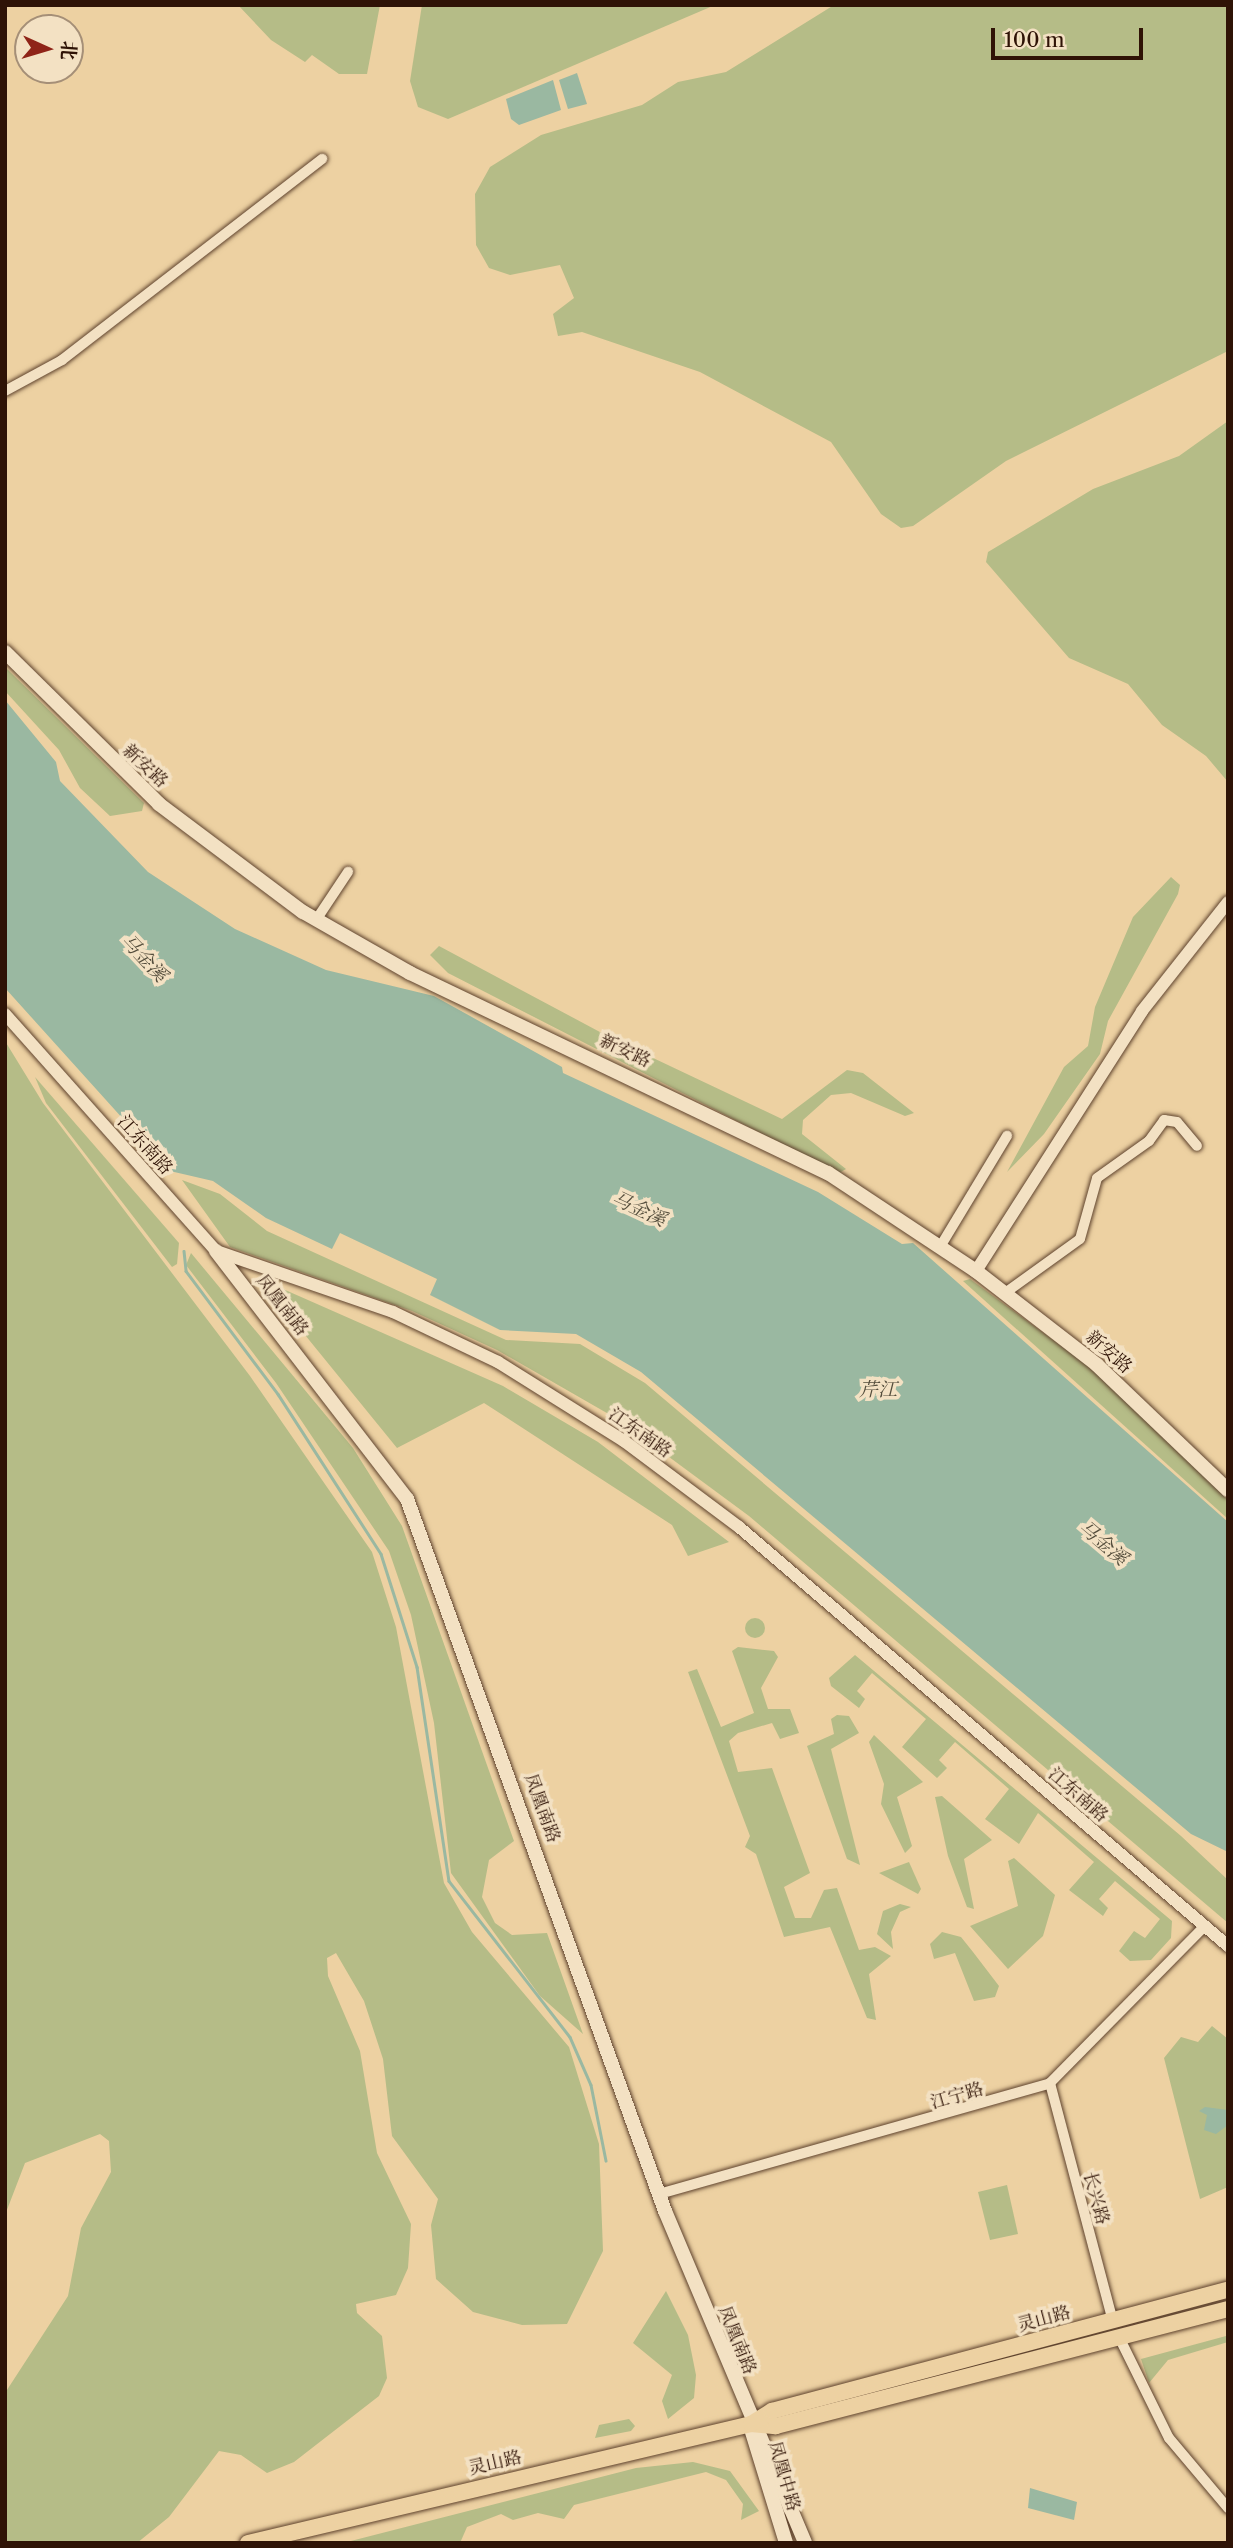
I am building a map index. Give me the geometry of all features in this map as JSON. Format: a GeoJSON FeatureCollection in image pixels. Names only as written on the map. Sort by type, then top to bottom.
{"type":"FeatureCollection","features":[{"type":"Feature","properties":{"kind":"highway","name":"灵山路"},"geometry":{"type":"LineString","coordinates":[[248,2543],[751,2424],[776,2426],[1115,2328],[1228,2290]]}},
{"type":"Feature","properties":{"kind":"highway","name":"灵山路"},"geometry":{"type":"LineString","coordinates":[[1115,2328],[1228,2309]]}},
{"type":"Feature","properties":{"kind":"main road","name":"新安路"},"geometry":{"type":"LineString","coordinates":[[5,652],[159,804],[316,920],[410,973],[828,1173],[976,1271],[1097,1365],[1228,1490]]}},
{"type":"Feature","properties":{"kind":"main road","name":"凤凰南路"},"geometry":{"type":"LineString","coordinates":[[216,1251],[407,1499],[659,2194],[751,2424]]}},
{"type":"Feature","properties":{"kind":"main road","name":"凤凰中路"},"geometry":{"type":"LineString","coordinates":[[751,2424],[786,2543]]}},
{"type":"Feature","properties":{"kind":"main road","name":"凤凰中路"},"geometry":{"type":"LineString","coordinates":[[751,2424],[766,2447],[805,2543]]}},
{"type":"Feature","properties":{"kind":"street"},"geometry":{"type":"LineString","coordinates":[[5,391],[62,359],[322,159]]}},
{"type":"Feature","properties":{"kind":"street"},"geometry":{"type":"LineString","coordinates":[[316,920],[348,872]]}},
{"type":"Feature","properties":{"kind":"street"},"geometry":{"type":"LineString","coordinates":[[976,1271],[1142,1011],[1228,902]]}},
{"type":"Feature","properties":{"kind":"street","name":"江东南路"},"geometry":{"type":"LineString","coordinates":[[5,1014],[216,1251],[393,1312],[498,1362],[624,1441],[739,1527],[1228,1946]]}},
{"type":"Feature","properties":{"kind":"street"},"geometry":{"type":"LineString","coordinates":[[1005,1293],[1080,1239],[1097,1178],[1149,1141],[1164,1120],[1177,1122],[1197,1146]]}},
{"type":"Feature","properties":{"kind":"street"},"geometry":{"type":"LineString","coordinates":[[940,1247],[1007,1136]]}},
{"type":"Feature","properties":{"kind":"street","name":"江宁路"},"geometry":{"type":"LineString","coordinates":[[659,2194],[1050,2083],[1205,1926]]}},
{"type":"Feature","properties":{"kind":"street","name":"长兴路"},"geometry":{"type":"LineString","coordinates":[[1050,2083],[1115,2328],[1169,2438],[1228,2508]]}},
{"type":"Feature","properties":{"kind":"green space"},"geometry":{"type":"Polygon","coordinates":[[[238,5],[380,5],[367,74],[339,74],[312,55],[305,62],[271,40],[238,5]]]}},
{"type":"Feature","properties":{"kind":"green space"},"geometry":{"type":"Polygon","coordinates":[[[422,5],[715,5],[448,119],[418,107],[410,81],[422,5]]]}},
{"type":"Feature","properties":{"kind":"green space"},"geometry":{"type":"Polygon","coordinates":[[[834,5],[1228,5],[1228,351],[1006,461],[913,526],[901,528],[881,514],[831,442],[700,372],[582,332],[558,336],[553,314],[574,298],[560,265],[510,275],[489,268],[476,245],[475,194],[490,167],[541,135],[642,105],[678,82],[726,72],[834,5]]]}},
{"type":"Feature","properties":{"kind":"green space"},"geometry":{"type":"Polygon","coordinates":[[[1228,421],[1228,782],[1206,756],[1162,725],[1128,684],[1069,658],[986,562],[988,552],[1093,489],[1179,456],[1228,421]]]}},
{"type":"Feature","properties":{"kind":"green space"},"geometry":{"type":"Polygon","coordinates":[[[5,667],[144,803],[142,811],[110,816],[80,788],[59,750],[5,691],[5,667]]]}},
{"type":"Feature","properties":{"kind":"green space"},"geometry":{"type":"Polygon","coordinates":[[[1171,877],[1180,885],[1178,894],[1108,1021],[1100,1054],[1044,1134],[1007,1172],[1064,1067],[1088,1046],[1095,1007],[1133,917],[1171,877]]]}},
{"type":"Feature","properties":{"kind":"green space"},"geometry":{"type":"Polygon","coordinates":[[[439,946],[613,1039],[782,1119],[847,1070],[863,1073],[914,1113],[905,1116],[851,1093],[831,1095],[803,1120],[802,1134],[846,1169],[839,1173],[448,973],[430,955],[439,946]]]}},
{"type":"Feature","properties":{"kind":"green space"},"geometry":{"type":"Polygon","coordinates":[[[5,1041],[43,1103],[250,1376],[372,1552],[396,1627],[444,1883],[472,1932],[569,2047],[599,2144],[603,2251],[567,2324],[522,2325],[473,2312],[436,2279],[431,2225],[438,2199],[392,2136],[383,2059],[364,2001],[336,1953],[327,1958],[328,1976],[360,2051],[377,2153],[411,2224],[408,2268],[396,2295],[356,2304],[357,2313],[382,2336],[387,2378],[379,2396],[294,2462],[267,2473],[241,2455],[219,2451],[169,2517],[137,2543],[5,2543],[5,2393],[68,2296],[81,2228],[111,2172],[109,2141],[100,2134],[25,2163],[5,2215],[5,1041]]]}},
{"type":"Feature","properties":{"kind":"green space"},"geometry":{"type":"Polygon","coordinates":[[[35,1077],[179,1243],[177,1264],[172,1267],[46,1103],[35,1077]]]}},
{"type":"Feature","properties":{"kind":"green space"},"geometry":{"type":"Polygon","coordinates":[[[182,1180],[220,1194],[267,1231],[506,1340],[580,1344],[645,1383],[1181,1836],[1228,1880],[1228,1923],[749,1516],[619,1420],[497,1350],[412,1311],[230,1247],[182,1180]]]}},
{"type":"Feature","properties":{"kind":"green space"},"geometry":{"type":"Polygon","coordinates":[[[191,1253],[353,1448],[402,1526],[514,1841],[489,1860],[482,1897],[495,1923],[512,1935],[547,1933],[583,2034],[540,1996],[451,1873],[434,1723],[411,1615],[389,1551],[276,1383],[186,1265],[191,1253]]]}},
{"type":"Feature","properties":{"kind":"green space"},"geometry":{"type":"Polygon","coordinates":[[[970,1279],[1102,1376],[1228,1500],[1228,1519],[963,1281],[970,1279]]]}},
{"type":"Feature","properties":{"kind":"green space"},"geometry":{"type":"Polygon","coordinates":[[[283,1289],[503,1386],[598,1442],[729,1542],[688,1556],[672,1525],[484,1403],[397,1448],[279,1303],[283,1289]]]}},
{"type":"Feature","properties":{"kind":"green space"},"geometry":{"type":"Polygon","coordinates":[[[755,1618],[762,1621],[765,1628],[762,1635],[755,1638],[748,1635],[745,1628],[748,1621],[755,1618]]]}},
{"type":"Feature","properties":{"kind":"green space"},"geometry":{"type":"Polygon","coordinates":[[[738,1647],[774,1651],[778,1657],[761,1688],[768,1709],[790,1709],[799,1733],[780,1739],[772,1723],[738,1733],[729,1741],[738,1772],[772,1768],[810,1873],[784,1887],[795,1918],[811,1918],[824,1890],[837,1888],[859,1950],[875,1947],[891,1956],[869,1974],[876,2020],[867,2018],[830,1927],[784,1937],[756,1854],[745,1847],[750,1836],[688,1672],[697,1669],[721,1727],[754,1713],[732,1651],[738,1647]]]}},
{"type":"Feature","properties":{"kind":"green space"},"geometry":{"type":"Polygon","coordinates":[[[855,1655],[1172,1921],[1171,1938],[1151,1960],[1130,1961],[1119,1951],[1134,1931],[1145,1938],[1160,1919],[1115,1881],[1099,1899],[1108,1908],[1103,1916],[1069,1890],[1094,1862],[1038,1813],[1019,1844],[985,1819],[1009,1789],[955,1742],[939,1760],[947,1768],[937,1778],[902,1747],[926,1719],[872,1673],[857,1691],[865,1699],[859,1708],[831,1686],[829,1678],[855,1655]]]}},
{"type":"Feature","properties":{"kind":"green space"},"geometry":{"type":"Polygon","coordinates":[[[837,1715],[849,1716],[859,1733],[831,1749],[860,1865],[847,1859],[807,1746],[834,1734],[831,1719],[837,1715]]]}},
{"type":"Feature","properties":{"kind":"green space"},"geometry":{"type":"Polygon","coordinates":[[[874,1735],[923,1782],[897,1797],[912,1846],[905,1853],[881,1804],[884,1784],[869,1742],[874,1735]]]}},
{"type":"Feature","properties":{"kind":"green space"},"geometry":{"type":"Polygon","coordinates":[[[942,1796],[992,1840],[964,1859],[974,1909],[967,1907],[948,1856],[935,1797],[942,1796]]]}},
{"type":"Feature","properties":{"kind":"green space"},"geometry":{"type":"Polygon","coordinates":[[[1014,1858],[1055,1895],[1043,1936],[1008,1969],[970,1926],[1018,1906],[1008,1861],[1014,1858]]]}},
{"type":"Feature","properties":{"kind":"green space"},"geometry":{"type":"Polygon","coordinates":[[[909,1862],[921,1889],[918,1894],[879,1873],[909,1862]]]}},
{"type":"Feature","properties":{"kind":"green space"},"geometry":{"type":"Polygon","coordinates":[[[900,1904],[911,1907],[900,1912],[891,1932],[893,1949],[877,1934],[883,1911],[900,1904]]]}},
{"type":"Feature","properties":{"kind":"green space"},"geometry":{"type":"Polygon","coordinates":[[[942,1932],[961,1937],[999,1986],[995,1997],[974,2001],[955,1953],[934,1959],[930,1944],[942,1932]]]}},
{"type":"Feature","properties":{"kind":"green space"},"geometry":{"type":"Polygon","coordinates":[[[1212,2026],[1228,2039],[1228,2187],[1200,2199],[1164,2058],[1181,2037],[1198,2042],[1212,2026]]]}},
{"type":"Feature","properties":{"kind":"green space"},"geometry":{"type":"Polygon","coordinates":[[[1007,2185],[1018,2234],[990,2240],[978,2192],[1007,2185]]]}},
{"type":"Feature","properties":{"kind":"green space"},"geometry":{"type":"Polygon","coordinates":[[[666,2291],[688,2335],[696,2375],[694,2398],[668,2419],[662,2401],[672,2375],[633,2343],[666,2291]]]}},
{"type":"Feature","properties":{"kind":"green space"},"geometry":{"type":"Polygon","coordinates":[[[1226,2336],[1228,2342],[1168,2360],[1149,2383],[1141,2359],[1226,2336]]]}},
{"type":"Feature","properties":{"kind":"green space"},"geometry":{"type":"Polygon","coordinates":[[[629,2419],[635,2426],[631,2431],[595,2438],[599,2425],[629,2419]]]}},
{"type":"Feature","properties":{"kind":"green space"},"geometry":{"type":"Polygon","coordinates":[[[693,2462],[730,2471],[759,2511],[741,2520],[743,2504],[726,2480],[706,2472],[574,2505],[564,2519],[538,2513],[513,2520],[501,2514],[467,2527],[460,2543],[343,2543],[636,2468],[693,2462]]]}},
{"type":"Feature","properties":{"kind":"water"},"geometry":{"type":"Polygon","coordinates":[[[577,73],[587,104],[568,109],[559,80],[577,73]]]}},
{"type":"Feature","properties":{"kind":"water"},"geometry":{"type":"Polygon","coordinates":[[[553,80],[561,110],[519,125],[511,119],[506,99],[553,80]]]}},
{"type":"Feature","properties":{"kind":"water","name":"芹江"},"geometry":{"type":"Polygon","coordinates":[[[5,700],[56,762],[60,781],[148,872],[235,929],[326,970],[434,996],[562,1067],[563,1073],[818,1192],[902,1244],[913,1243],[1228,1522],[1228,1852],[1191,1834],[641,1372],[576,1334],[500,1330],[430,1295],[437,1279],[340,1233],[332,1249],[266,1218],[213,1181],[170,1171],[5,988],[5,700]]]}},
{"type":"Feature","properties":{"kind":"water"},"geometry":{"type":"Polygon","coordinates":[[[1205,2107],[1228,2110],[1228,2125],[1216,2134],[1204,2130],[1207,2115],[1199,2111],[1205,2107]]]}},
{"type":"Feature","properties":{"kind":"water"},"geometry":{"type":"Polygon","coordinates":[[[1030,2488],[1077,2502],[1074,2520],[1028,2508],[1030,2488]]]}},
{"type":"Feature","properties":{"kind":"waterway"},"geometry":{"type":"LineString","coordinates":[[184,1251],[186,1271],[278,1394],[381,1554],[417,1667],[449,1881],[570,2037],[591,2085],[606,2161]]}},
{"type":"Feature","properties":{"kind":"water label","name":"马金溪"},"geometry":{"type":"Point","coordinates":[144,958]}},
{"type":"Feature","properties":{"kind":"water label","name":"马金溪"},"geometry":{"type":"Point","coordinates":[639,1209]}},
{"type":"Feature","properties":{"kind":"water label","name":"马金溪"},"geometry":{"type":"Point","coordinates":[1103,1543]}}]}
